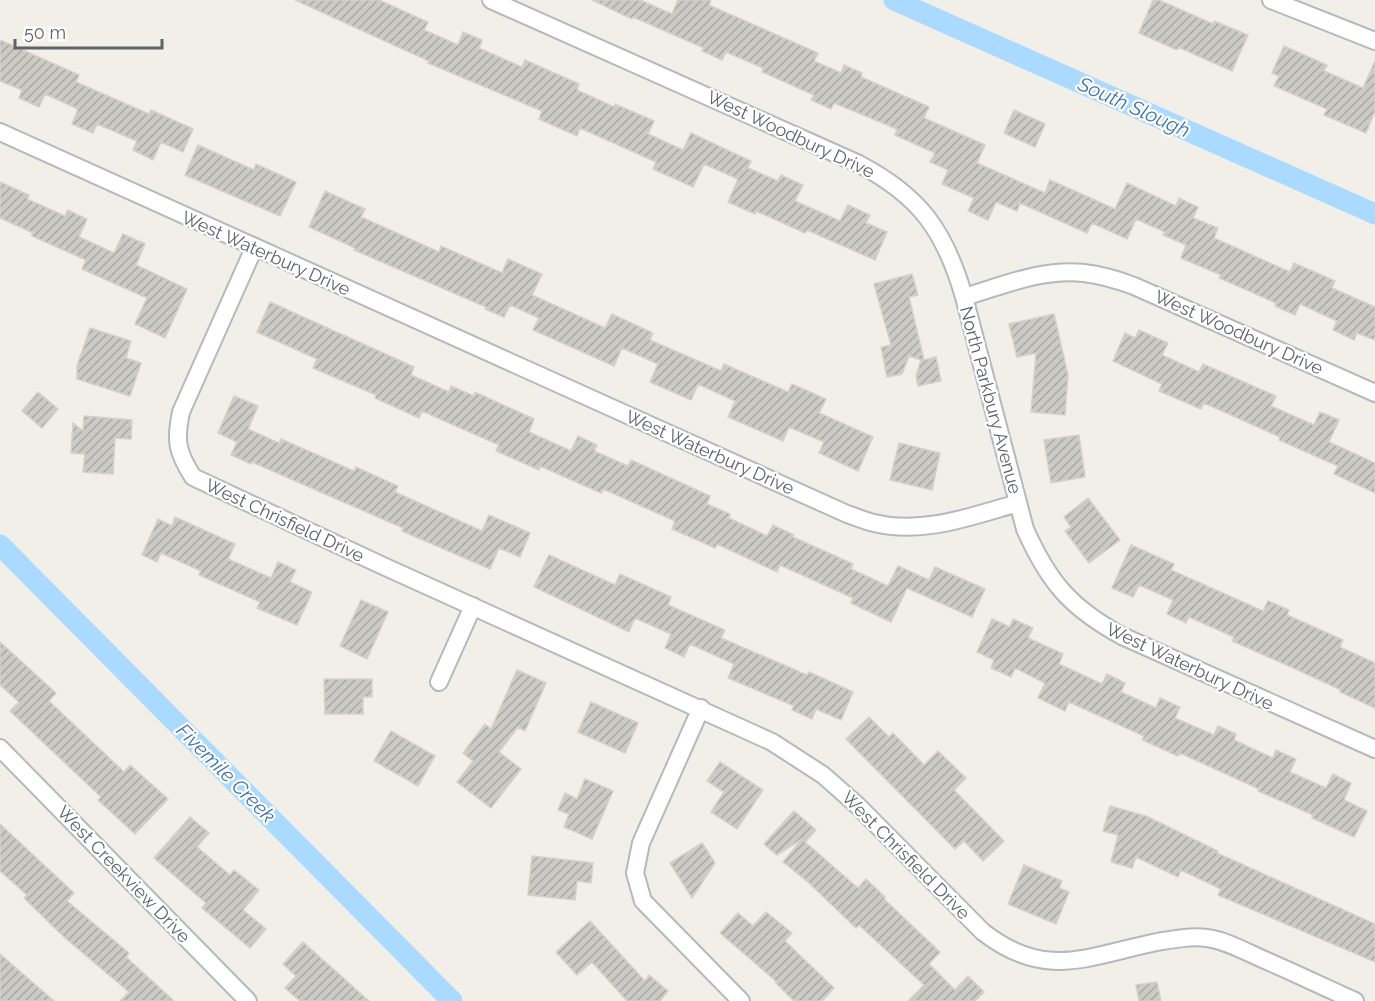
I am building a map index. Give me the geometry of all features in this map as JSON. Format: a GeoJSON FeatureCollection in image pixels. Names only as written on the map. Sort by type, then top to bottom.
{"type":"FeatureCollection","features":[{"type":"Feature","properties":{"kind":"street","name":"West Woodbury Drive"},"geometry":{"type":"LineString","coordinates":[[491,0],[886,178],[909,196],[928,218],[945,244],[957,272],[964,297],[1027,278],[1053,273],[1082,273],[1108,277],[1134,286],[1375,393]]}},
{"type":"Feature","properties":{"kind":"street"},"geometry":{"type":"LineString","coordinates":[[1271,0],[1375,41]]}},
{"type":"Feature","properties":{"kind":"street","name":"West Waterbury Drive"},"geometry":{"type":"LineString","coordinates":[[0,132],[848,514],[874,523],[925,526],[954,521],[1018,503],[1025,529],[1037,556],[1053,581],[1073,604],[1097,623],[1132,641],[1375,749]]}},
{"type":"Feature","properties":{"kind":"street","name":"West Chrisfield Drive"},"geometry":{"type":"LineString","coordinates":[[254,248],[181,412],[176,435],[180,457],[193,477],[772,742],[823,775],[857,805],[983,932],[1001,946],[1034,959],[1056,962],[1187,937],[1210,939],[1232,945],[1355,1001]]}},
{"type":"Feature","properties":{"kind":"street","name":"North Parkbury Avenue"},"geometry":{"type":"LineString","coordinates":[[964,297],[1018,503]]}},
{"type":"Feature","properties":{"kind":"street"},"geometry":{"type":"LineString","coordinates":[[439,682],[473,606]]}},
{"type":"Feature","properties":{"kind":"street"},"geometry":{"type":"LineString","coordinates":[[701,708],[641,843],[635,873],[643,902],[741,1001]]}},
{"type":"Feature","properties":{"kind":"street","name":"West Creekview Drive"},"geometry":{"type":"LineString","coordinates":[[0,748],[248,1001]]}},
{"type":"Feature","properties":{"kind":"building"},"geometry":{"type":"Polygon","coordinates":[[[295,0],[379,0],[428,22],[424,30],[458,45],[463,32],[482,40],[479,48],[522,67],[525,60],[579,84],[577,90],[614,107],[615,104],[654,121],[648,134],[683,150],[691,133],[751,161],[748,168],[778,181],[781,175],[803,185],[795,201],[840,221],[848,205],[870,215],[866,223],[887,232],[875,260],[807,230],[805,233],[756,211],[755,214],[728,202],[738,179],[704,164],[693,187],[653,169],[656,162],[580,128],[577,136],[539,119],[542,111],[428,63],[429,61],[295,0]]]}},
{"type":"Feature","properties":{"kind":"building"},"geometry":{"type":"Polygon","coordinates":[[[592,0],[640,0],[672,14],[678,0],[711,0],[709,5],[818,53],[814,61],[841,73],[844,65],[862,73],[861,77],[929,107],[924,118],[985,145],[977,163],[1045,193],[1050,180],[1115,209],[1127,183],[1176,206],[1179,198],[1198,207],[1193,218],[1218,228],[1214,238],[1290,272],[1294,263],[1335,281],[1332,288],[1375,307],[1375,340],[1357,333],[1354,340],[1333,330],[1337,321],[1300,304],[1295,315],[1275,306],[1276,303],[1219,278],[1221,275],[1181,258],[1186,245],[1163,235],[1165,232],[1136,219],[1127,239],[1092,223],[1087,233],[1020,203],[1017,211],[996,202],[988,220],[968,211],[974,198],[942,184],[948,170],[930,162],[935,153],[895,135],[897,129],[834,103],[831,109],[811,100],[814,95],[762,72],[763,68],[726,52],[722,60],[702,51],[704,48],[592,0]]]}},
{"type":"Feature","properties":{"kind":"building"},"geometry":{"type":"Polygon","coordinates":[[[1153,0],[1159,0],[1213,24],[1214,21],[1248,35],[1232,71],[1139,33],[1153,0]]]}},
{"type":"Feature","properties":{"kind":"building"},"geometry":{"type":"Polygon","coordinates":[[[0,40],[79,75],[76,82],[149,114],[151,110],[193,129],[183,152],[161,142],[153,160],[133,150],[137,141],[97,124],[93,133],[72,124],[78,109],[45,94],[39,107],[19,98],[22,90],[0,81],[0,40]]]}},
{"type":"Feature","properties":{"kind":"building"},"geometry":{"type":"Polygon","coordinates":[[[1284,46],[1327,65],[1324,71],[1363,88],[1375,61],[1375,111],[1366,133],[1324,115],[1327,109],[1274,86],[1279,76],[1272,73],[1284,46]]]}},
{"type":"Feature","properties":{"kind":"building"},"geometry":{"type":"Polygon","coordinates":[[[1014,110],[1045,124],[1035,147],[1004,133],[1014,110]]]}},
{"type":"Feature","properties":{"kind":"building"},"geometry":{"type":"Polygon","coordinates":[[[198,145],[254,170],[256,164],[296,182],[280,216],[185,175],[198,145]]]}},
{"type":"Feature","properties":{"kind":"building"},"geometry":{"type":"Polygon","coordinates":[[[0,182],[29,195],[27,199],[65,216],[68,210],[87,219],[79,237],[114,253],[123,234],[145,244],[136,265],[187,289],[165,338],[135,324],[147,298],[82,269],[86,260],[32,236],[33,233],[0,218],[0,182]]]}},
{"type":"Feature","properties":{"kind":"building"},"geometry":{"type":"Polygon","coordinates":[[[325,191],[365,209],[361,217],[439,252],[441,246],[502,273],[508,259],[542,274],[532,295],[605,328],[612,314],[653,333],[650,340],[721,371],[724,364],[788,392],[792,384],[826,399],[819,413],[873,437],[858,471],[819,453],[824,442],[789,427],[783,441],[728,417],[735,401],[698,384],[691,400],[650,382],[658,364],[622,348],[614,366],[533,330],[539,318],[510,305],[504,317],[354,250],[355,248],[309,227],[325,191]]]}},
{"type":"Feature","properties":{"kind":"building"},"geometry":{"type":"Polygon","coordinates":[[[912,274],[918,295],[909,297],[924,360],[936,357],[941,381],[918,386],[916,376],[921,360],[909,356],[902,374],[887,377],[881,347],[891,345],[874,284],[912,274]]]}},
{"type":"Feature","properties":{"kind":"building"},"geometry":{"type":"Polygon","coordinates":[[[270,302],[414,367],[411,375],[449,392],[451,386],[474,396],[475,392],[534,419],[529,432],[571,451],[578,436],[597,445],[594,451],[628,466],[631,460],[710,496],[707,504],[730,514],[729,518],[767,536],[773,525],[794,535],[793,537],[853,564],[851,569],[888,586],[898,566],[929,580],[935,567],[985,589],[972,617],[907,588],[891,622],[851,603],[853,598],[780,565],[777,572],[717,544],[715,548],[672,529],[675,521],[603,489],[601,493],[540,466],[539,470],[496,451],[499,445],[422,411],[419,418],[375,398],[376,395],[313,368],[317,359],[257,332],[270,302]]]}},
{"type":"Feature","properties":{"kind":"building"},"geometry":{"type":"Polygon","coordinates":[[[1054,314],[1068,375],[1065,415],[1031,412],[1036,353],[1017,357],[1009,324],[1054,314]]]}},
{"type":"Feature","properties":{"kind":"building"},"geometry":{"type":"Polygon","coordinates":[[[90,328],[131,341],[126,358],[141,363],[130,396],[77,379],[77,366],[90,328]]]}},
{"type":"Feature","properties":{"kind":"building"},"geometry":{"type":"Polygon","coordinates":[[[1139,330],[1168,343],[1162,355],[1199,372],[1203,364],[1276,396],[1271,406],[1314,425],[1320,412],[1339,420],[1329,442],[1375,463],[1375,493],[1334,474],[1338,466],[1204,403],[1201,409],[1159,391],[1162,384],[1113,361],[1125,333],[1135,338],[1139,330]]]}},
{"type":"Feature","properties":{"kind":"building"},"geometry":{"type":"Polygon","coordinates":[[[38,392],[58,409],[42,428],[22,411],[38,392]]]}},
{"type":"Feature","properties":{"kind":"building"},"geometry":{"type":"Polygon","coordinates":[[[234,396],[258,406],[248,429],[279,443],[281,439],[354,471],[356,467],[398,486],[395,492],[482,531],[489,515],[530,533],[520,557],[499,548],[490,569],[402,531],[403,528],[231,455],[237,442],[218,433],[234,396]]]}},
{"type":"Feature","properties":{"kind":"building"},"geometry":{"type":"Polygon","coordinates":[[[84,416],[132,420],[131,439],[115,438],[113,474],[83,472],[85,454],[71,453],[73,423],[83,431],[84,416]]]}},
{"type":"Feature","properties":{"kind":"building"},"geometry":{"type":"Polygon","coordinates":[[[1079,435],[1085,477],[1051,483],[1044,440],[1079,435]]]}},
{"type":"Feature","properties":{"kind":"building"},"geometry":{"type":"Polygon","coordinates":[[[899,443],[940,453],[932,490],[890,480],[899,443]]]}},
{"type":"Feature","properties":{"kind":"building"},"geometry":{"type":"Polygon","coordinates":[[[1088,498],[1120,540],[1089,563],[1065,531],[1071,527],[1064,517],[1088,498]]]}},
{"type":"Feature","properties":{"kind":"building"},"geometry":{"type":"Polygon","coordinates":[[[175,517],[235,544],[228,559],[271,578],[278,562],[296,570],[290,582],[312,592],[297,625],[257,608],[260,602],[199,575],[201,571],[161,553],[157,562],[142,555],[158,519],[172,526],[175,517]]]}},
{"type":"Feature","properties":{"kind":"building"},"geometry":{"type":"Polygon","coordinates":[[[1131,545],[1174,564],[1171,570],[1263,611],[1268,601],[1289,610],[1287,615],[1343,640],[1340,647],[1375,663],[1375,708],[1340,692],[1341,690],[1232,641],[1234,637],[1189,617],[1186,623],[1167,614],[1173,600],[1139,585],[1133,597],[1112,588],[1131,545]]]}},
{"type":"Feature","properties":{"kind":"building"},"geometry":{"type":"Polygon","coordinates":[[[549,555],[615,585],[620,574],[671,597],[668,605],[725,630],[721,638],[807,675],[809,672],[853,692],[841,720],[816,709],[812,719],[792,710],[794,706],[728,678],[734,664],[690,644],[684,657],[665,648],[671,634],[635,618],[629,632],[534,587],[549,555]]]}},
{"type":"Feature","properties":{"kind":"building"},"geometry":{"type":"Polygon","coordinates":[[[361,600],[388,612],[367,659],[340,646],[361,600]]]}},
{"type":"Feature","properties":{"kind":"building"},"geometry":{"type":"Polygon","coordinates":[[[992,619],[1010,627],[1013,619],[1033,628],[1028,638],[1063,654],[1059,664],[1102,684],[1107,674],[1125,683],[1121,692],[1156,708],[1160,698],[1180,707],[1175,718],[1214,735],[1218,726],[1236,734],[1234,740],[1273,758],[1276,750],[1296,759],[1290,772],[1326,788],[1333,774],[1351,783],[1344,800],[1367,811],[1354,837],[1312,818],[1313,815],[1258,791],[1259,789],[1180,753],[1178,756],[1142,740],[1144,736],[1069,702],[1065,711],[1038,698],[1045,683],[1015,668],[1011,677],[991,668],[994,660],[977,652],[992,619]]]}},
{"type":"Feature","properties":{"kind":"building"},"geometry":{"type":"Polygon","coordinates":[[[0,642],[56,693],[49,701],[124,772],[130,765],[168,799],[135,834],[98,800],[101,797],[10,711],[19,702],[0,685],[0,642]]]}},
{"type":"Feature","properties":{"kind":"building"},"geometry":{"type":"Polygon","coordinates":[[[517,670],[546,683],[525,731],[518,727],[499,752],[521,769],[491,808],[457,782],[473,761],[463,753],[485,724],[491,729],[517,670]]]}},
{"type":"Feature","properties":{"kind":"building"},"geometry":{"type":"Polygon","coordinates":[[[324,679],[372,679],[372,697],[363,697],[363,714],[325,714],[324,679]]]}},
{"type":"Feature","properties":{"kind":"building"},"geometry":{"type":"Polygon","coordinates":[[[591,702],[638,723],[625,753],[578,732],[591,702]]]}},
{"type":"Feature","properties":{"kind":"building"},"geometry":{"type":"Polygon","coordinates":[[[869,717],[889,737],[893,733],[924,765],[938,751],[966,778],[954,790],[1004,841],[983,861],[964,841],[955,849],[846,739],[869,717]]]}},
{"type":"Feature","properties":{"kind":"building"},"geometry":{"type":"Polygon","coordinates":[[[391,731],[435,756],[418,786],[374,761],[391,731]]]}},
{"type":"Feature","properties":{"kind":"building"},"geometry":{"type":"Polygon","coordinates":[[[720,762],[763,790],[737,829],[711,812],[724,792],[707,781],[720,762]]]}},
{"type":"Feature","properties":{"kind":"building"},"geometry":{"type":"Polygon","coordinates":[[[585,779],[613,791],[592,839],[564,827],[569,814],[558,810],[565,793],[577,799],[585,779]]]}},
{"type":"Feature","properties":{"kind":"building"},"geometry":{"type":"Polygon","coordinates":[[[1110,806],[1146,816],[1218,851],[1217,853],[1375,924],[1375,962],[1218,895],[1221,889],[1181,870],[1178,877],[1136,857],[1132,868],[1111,862],[1118,835],[1103,831],[1110,806]]]}},
{"type":"Feature","properties":{"kind":"building"},"geometry":{"type":"Polygon","coordinates":[[[794,811],[816,830],[805,842],[858,888],[866,879],[940,952],[929,964],[955,990],[968,976],[984,992],[975,1001],[908,1001],[924,985],[859,925],[856,928],[808,882],[783,862],[802,839],[777,855],[764,844],[794,811]]]}},
{"type":"Feature","properties":{"kind":"building"},"geometry":{"type":"Polygon","coordinates":[[[190,817],[209,833],[197,847],[230,875],[234,870],[259,890],[243,910],[266,929],[250,948],[202,908],[206,903],[154,858],[190,817]]]}},
{"type":"Feature","properties":{"kind":"building"},"geometry":{"type":"Polygon","coordinates":[[[0,824],[74,893],[67,901],[129,953],[126,957],[174,1001],[120,1001],[129,992],[64,937],[24,898],[27,895],[0,871],[0,824]]]}},
{"type":"Feature","properties":{"kind":"building"},"geometry":{"type":"Polygon","coordinates":[[[702,843],[715,863],[692,898],[670,863],[702,843]]]}},
{"type":"Feature","properties":{"kind":"building"},"geometry":{"type":"Polygon","coordinates":[[[532,856],[593,863],[591,883],[577,881],[575,900],[528,895],[532,856]]]}},
{"type":"Feature","properties":{"kind":"building"},"geometry":{"type":"Polygon","coordinates":[[[1024,865],[1062,881],[1059,888],[1069,892],[1056,924],[1008,904],[1024,865]]]}},
{"type":"Feature","properties":{"kind":"building"},"geometry":{"type":"Polygon","coordinates":[[[766,912],[792,933],[785,941],[834,988],[822,1001],[794,1001],[776,981],[720,933],[738,913],[753,926],[766,912]]]}},
{"type":"Feature","properties":{"kind":"building"},"geometry":{"type":"Polygon","coordinates":[[[590,921],[645,981],[649,975],[668,991],[660,1001],[627,1001],[592,962],[577,975],[556,952],[590,921]]]}},
{"type":"Feature","properties":{"kind":"building"},"geometry":{"type":"Polygon","coordinates":[[[303,942],[369,1001],[300,1001],[285,988],[296,976],[283,964],[303,942]]]}},
{"type":"Feature","properties":{"kind":"building"},"geometry":{"type":"Polygon","coordinates":[[[0,954],[54,1001],[0,1001],[0,954]]]}},
{"type":"Feature","properties":{"kind":"building"},"geometry":{"type":"Polygon","coordinates":[[[1157,982],[1161,1001],[1139,1001],[1136,985],[1157,982]]]}},
{"type":"Feature","properties":{"kind":"waterway","name":"South Slough"},"geometry":{"type":"LineString","coordinates":[[894,0],[1375,214]]}},
{"type":"Feature","properties":{"kind":"waterway","name":"Fivemile Creek"},"geometry":{"type":"LineString","coordinates":[[0,545],[452,1001]]}}]}
